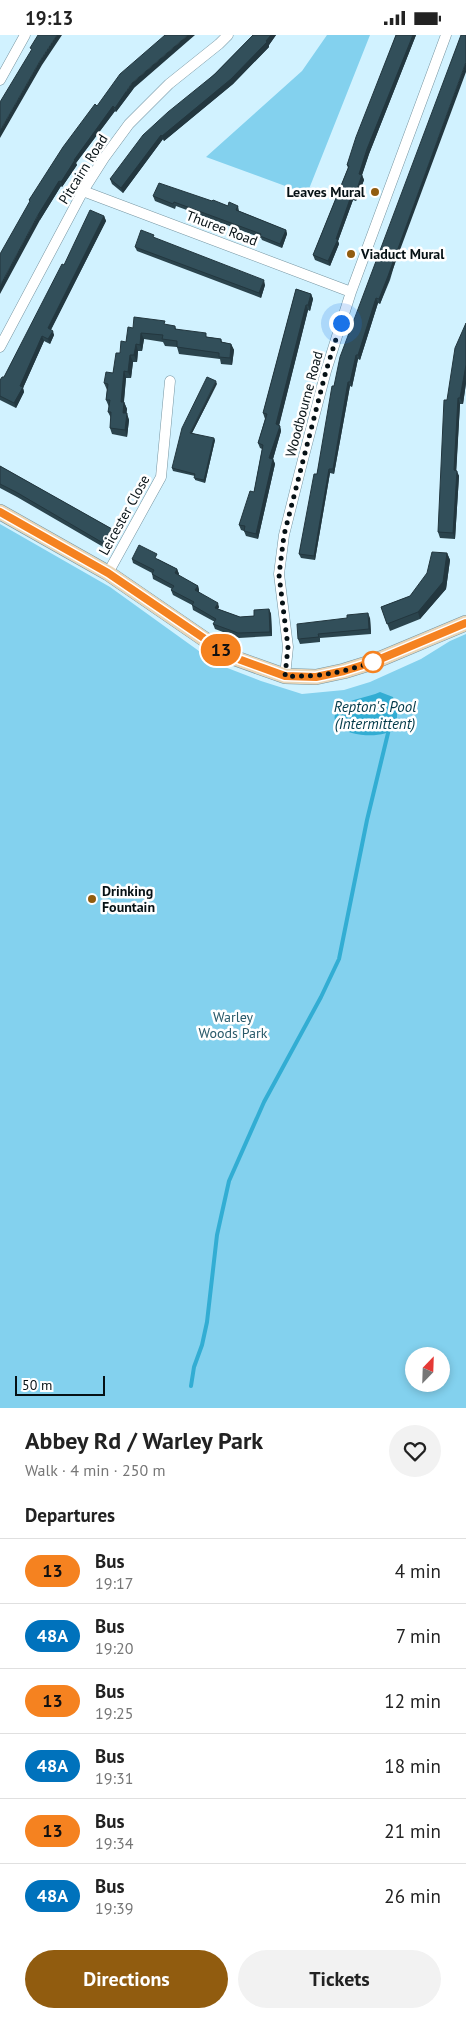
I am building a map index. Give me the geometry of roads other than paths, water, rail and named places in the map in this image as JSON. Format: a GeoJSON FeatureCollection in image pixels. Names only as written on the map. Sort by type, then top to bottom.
{"type":"FeatureCollection","features":[{"type":"Feature","properties":{"kind":"street"},"geometry":{"type":"LineString","coordinates":[[0,80],[25,35]]}},
{"type":"Feature","properties":{"kind":"street","name":"Pitcairn Road"},"geometry":{"type":"LineString","coordinates":[[0,347],[84,191],[104,158],[129,125],[169,84],[219,45],[228,35]]}},
{"type":"Feature","properties":{"kind":"street","name":"Woodbourne Road"},"geometry":{"type":"LineString","coordinates":[[285,676],[288,647],[279,575],[284,535],[326,371],[351,292],[446,35]]}},
{"type":"Feature","properties":{"kind":"street","name":"Thuree Road"},"geometry":{"type":"LineString","coordinates":[[84,191],[351,292]]}},
{"type":"Feature","properties":{"kind":"street","name":"Leicester Close"},"geometry":{"type":"LineString","coordinates":[[108,573],[161,477],[170,381]]}},
{"type":"Feature","properties":{"kind":"street"},"geometry":{"type":"LineString","coordinates":[[0,512],[108,573],[230,656],[285,676],[316,677],[344,671],[373,662],[466,623]]}},
{"type":"Feature","properties":{"kind":"water","name":"Repton's Pool (Intermittent)"},"geometry":{"type":"Polygon","coordinates":[[[380,692],[393,697],[395,704],[397,720],[390,731],[383,734],[367,735],[351,733],[337,725],[335,714],[340,707],[349,702],[380,692]]]}},
{"type":"Feature","properties":{"kind":"waterway"},"geometry":{"type":"LineString","coordinates":[[191,1386],[194,1367],[202,1345],[207,1322],[217,1235],[229,1181],[264,1102],[321,997],[339,959],[367,820],[389,729]]}},
{"type":"Feature","properties":{"kind":"place","name":"Leaves Mural"},"geometry":{"type":"Point","coordinates":[375,192]}},
{"type":"Feature","properties":{"kind":"place","name":"Viaduct Mural"},"geometry":{"type":"Point","coordinates":[351,254]}},
{"type":"Feature","properties":{"kind":"place","name":"Drinking Fountain"},"geometry":{"type":"Point","coordinates":[92,899]}},
{"type":"Feature","properties":{"kind":"park label","name":"Warley Woods Park"},"geometry":{"type":"Point","coordinates":[233,1025]}}]}
